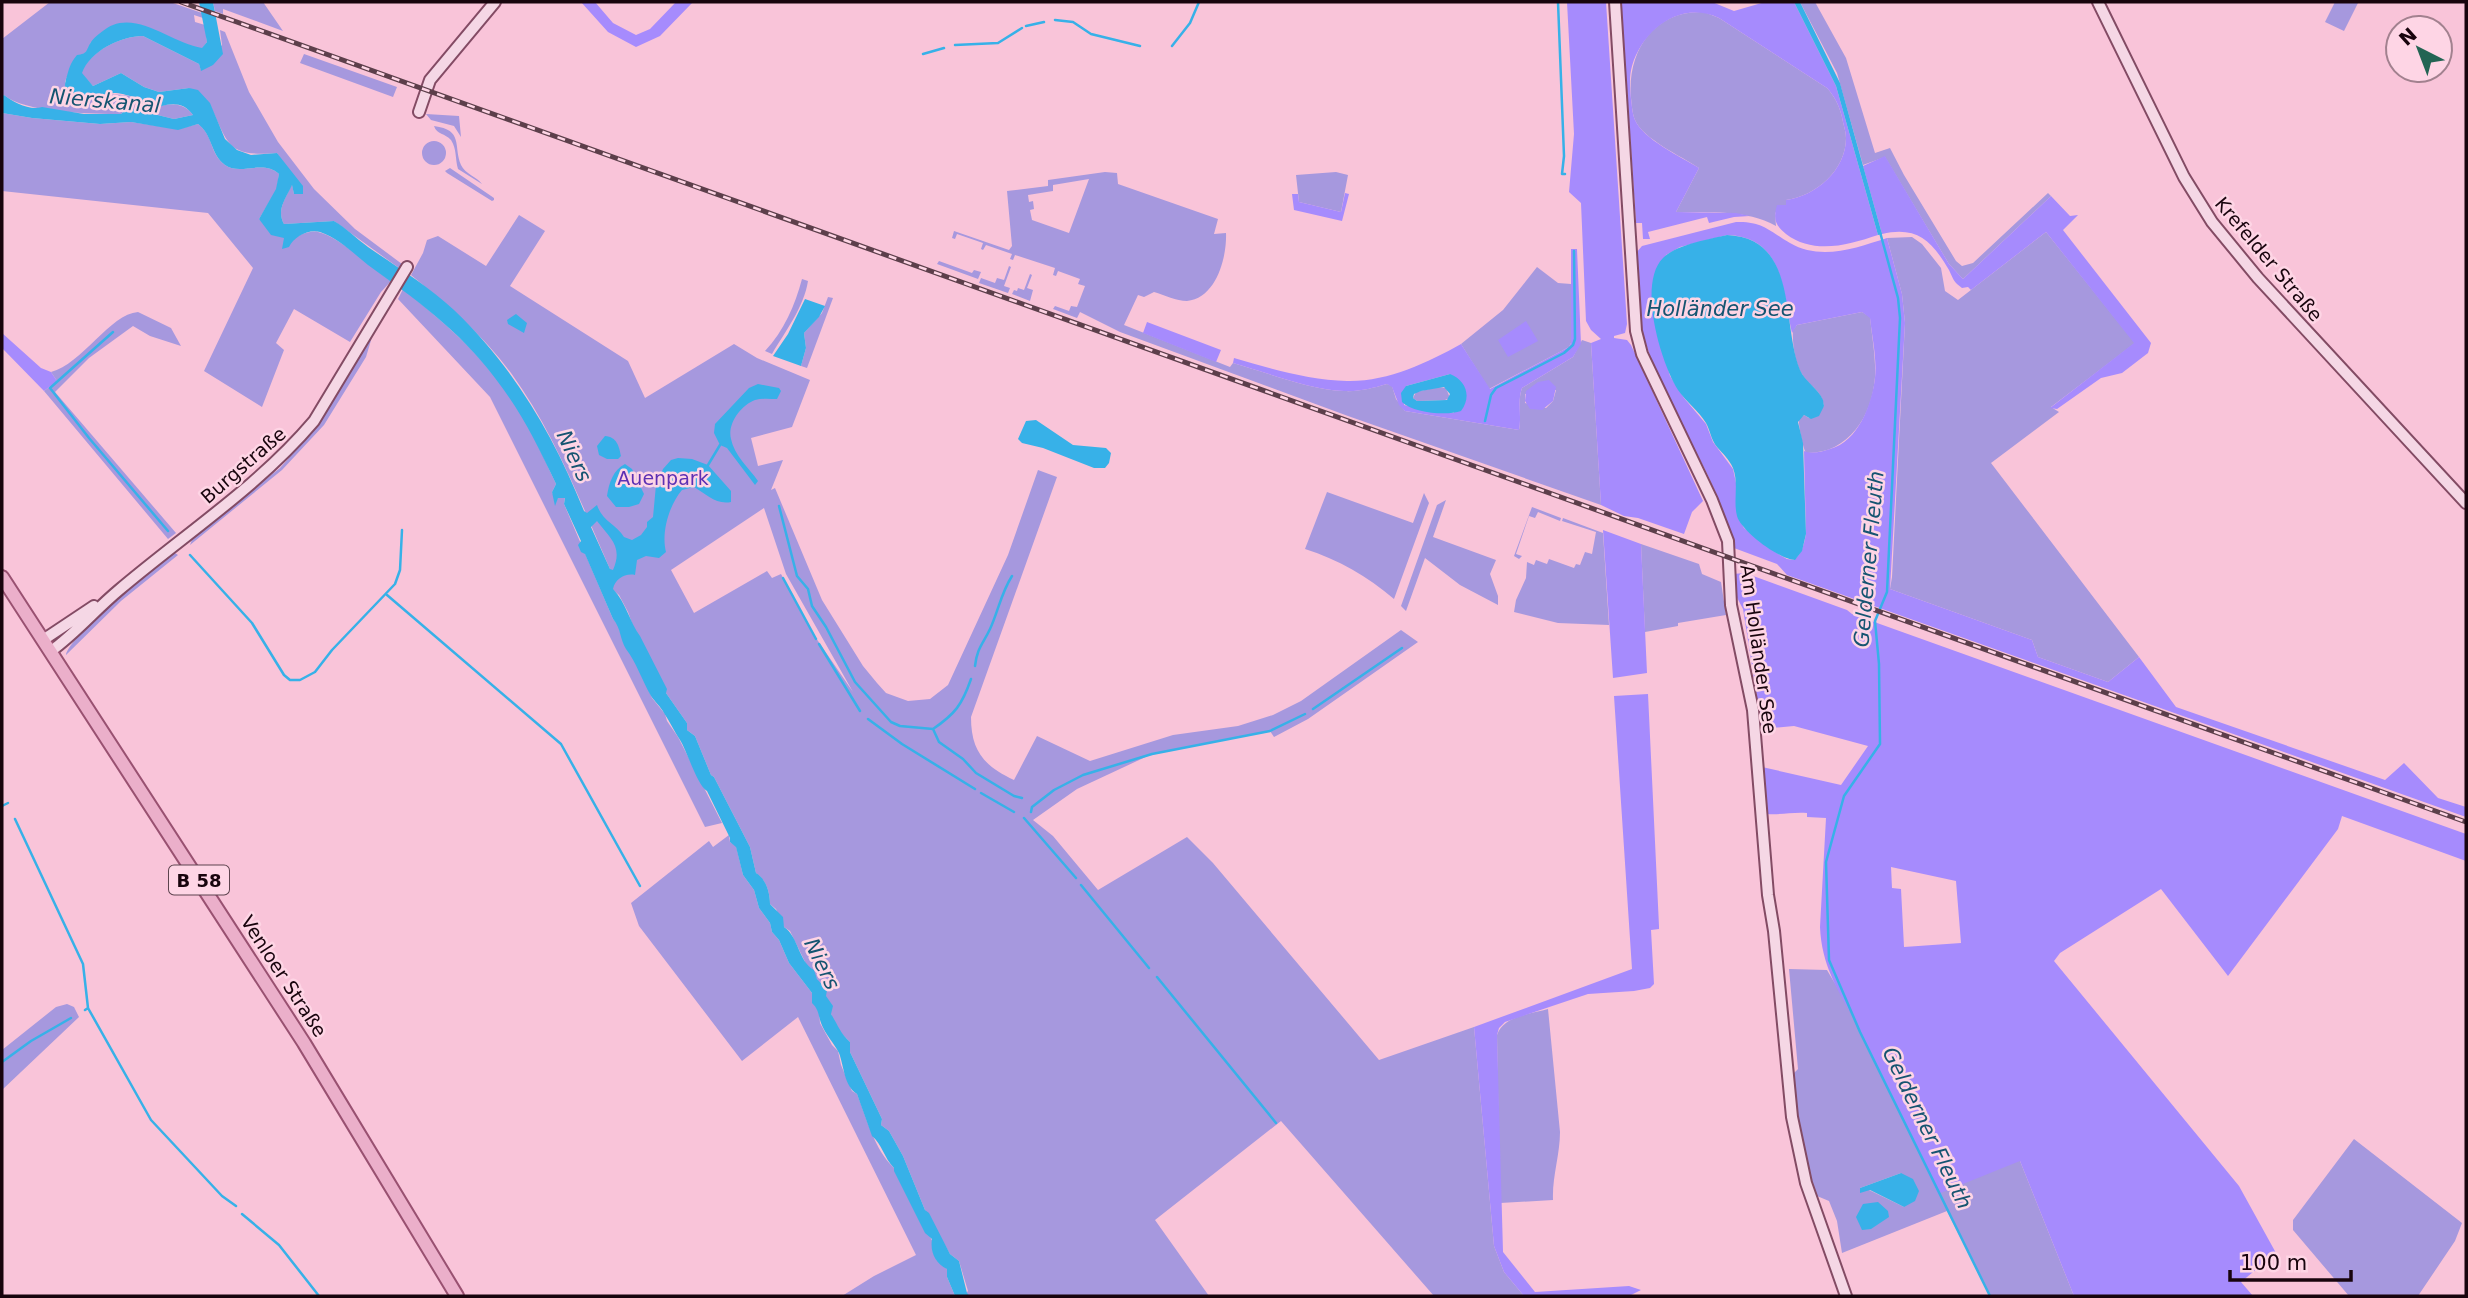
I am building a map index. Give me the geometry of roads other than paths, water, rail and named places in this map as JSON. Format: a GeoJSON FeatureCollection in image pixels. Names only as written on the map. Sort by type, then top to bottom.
{"type":"FeatureCollection","features":[{"type":"Feature","properties":{"kind":"main road","name":"Venloer Straße"},"geometry":{"type":"LineString","coordinates":[[2,577],[304,1043],[457,1296]]}},
{"type":"Feature","properties":{"kind":"street"},"geometry":{"type":"LineString","coordinates":[[419,112],[430,80],[495,2]]}},
{"type":"Feature","properties":{"kind":"street","name":"Am Holländer See"},"geometry":{"type":"LineString","coordinates":[[1615,2],[1636,331],[1642,354],[1712,500],[1728,541],[1731,605],[1753,710],[1768,895],[1792,1117],[1806,1184],[1846,1296]]}},
{"type":"Feature","properties":{"kind":"street","name":"Krefelder Straße"},"geometry":{"type":"LineString","coordinates":[[2098,2],[2184,177],[2212,222],[2258,278],[2466,503]]}},
{"type":"Feature","properties":{"kind":"street","name":"Burgstraße"},"geometry":{"type":"LineString","coordinates":[[47,645],[66,641],[117,591],[271,469],[295,444],[314,421],[407,267]]}},
{"type":"Feature","properties":{"kind":"water"},"geometry":{"type":"Polygon","coordinates":[[[199,2],[213,2],[223,54],[213,65],[201,71],[199,64],[143,36],[107,46],[92,58],[82,73],[93,86],[121,73],[144,87],[159,92],[189,88],[198,90],[210,103],[225,139],[237,150],[251,155],[277,153],[303,186],[303,194],[294,194],[292,185],[281,209],[284,224],[334,221],[454,310],[476,332],[514,379],[546,429],[584,511],[587,513],[597,505],[602,515],[624,537],[632,540],[641,535],[647,527],[647,522],[653,517],[656,485],[663,469],[671,460],[692,459],[708,465],[731,491],[731,502],[726,503],[711,498],[694,487],[682,490],[673,503],[667,520],[666,552],[659,558],[646,556],[637,560],[635,575],[621,578],[613,589],[640,636],[667,689],[666,693],[687,723],[687,730],[695,736],[711,775],[750,847],[756,873],[767,886],[770,904],[783,917],[784,927],[827,990],[826,996],[833,1006],[831,1014],[850,1042],[850,1052],[882,1119],[881,1125],[889,1131],[903,1156],[925,1210],[950,1254],[959,1261],[970,1296],[955,1296],[947,1277],[947,1269],[934,1257],[932,1239],[925,1233],[894,1168],[872,1136],[857,1094],[847,1081],[839,1053],[812,1003],[812,993],[789,963],[770,923],[759,908],[754,890],[743,875],[736,847],[730,842],[680,740],[651,696],[624,645],[585,554],[578,545],[581,541],[564,504],[565,498],[558,498],[555,506],[552,492],[556,484],[535,442],[495,378],[467,345],[436,316],[333,238],[320,232],[311,232],[282,249],[284,238],[271,235],[259,219],[276,189],[279,174],[266,168],[238,169],[225,165],[198,124],[178,130],[131,122],[100,124],[2,113],[4,95],[27,107],[84,114],[121,114],[125,110],[133,109],[174,119],[193,115],[178,105],[147,110],[133,97],[118,93],[75,98],[68,95],[65,89],[66,79],[71,63],[77,55],[85,53],[95,38],[113,25],[135,23],[147,26],[202,48],[207,42],[199,2]],[[597,521],[591,527],[610,569],[613,570],[616,549],[597,521]]]}},
{"type":"Feature","properties":{"kind":"water"},"geometry":{"type":"Polygon","coordinates":[[[1794,2],[1800,2],[1840,83],[1882,234],[1878,235],[1836,86],[1794,2]]]}},
{"type":"Feature","properties":{"kind":"water","name":"Holländer See"},"geometry":{"type":"Polygon","coordinates":[[[1727,235],[1750,240],[1766,251],[1777,267],[1800,370],[1823,400],[1824,406],[1819,416],[1811,419],[1804,415],[1798,422],[1803,443],[1806,534],[1802,551],[1795,560],[1771,550],[1753,537],[1740,522],[1736,510],[1736,480],[1733,468],[1715,444],[1703,419],[1671,378],[1654,324],[1652,286],[1655,270],[1663,258],[1684,246],[1727,235]]]}},
{"type":"Feature","properties":{"kind":"water"},"geometry":{"type":"Polygon","coordinates":[[[805,299],[825,306],[804,333],[806,348],[801,366],[773,356],[788,334],[805,299]]]}},
{"type":"Feature","properties":{"kind":"water"},"geometry":{"type":"Polygon","coordinates":[[[516,314],[527,323],[524,333],[508,324],[507,320],[516,314]]]}},
{"type":"Feature","properties":{"kind":"water"},"geometry":{"type":"Polygon","coordinates":[[[1450,374],[1460,380],[1467,395],[1461,411],[1422,411],[1402,402],[1401,393],[1406,386],[1450,374]],[[1444,387],[1421,391],[1414,394],[1413,398],[1417,401],[1447,400],[1450,394],[1444,387]]]}},
{"type":"Feature","properties":{"kind":"water"},"geometry":{"type":"Polygon","coordinates":[[[758,384],[779,388],[781,391],[777,399],[755,400],[745,406],[733,421],[730,433],[735,450],[758,481],[755,485],[727,448],[720,445],[714,433],[715,424],[749,388],[758,384]]]}},
{"type":"Feature","properties":{"kind":"water"},"geometry":{"type":"Polygon","coordinates":[[[1036,420],[1073,445],[1106,448],[1111,453],[1109,463],[1105,468],[1094,468],[1043,448],[1022,443],[1018,439],[1026,421],[1036,420]]]}},
{"type":"Feature","properties":{"kind":"water"},"geometry":{"type":"Polygon","coordinates":[[[605,436],[617,443],[621,456],[618,459],[607,459],[599,455],[597,446],[605,436]]]}},
{"type":"Feature","properties":{"kind":"water"},"geometry":{"type":"Polygon","coordinates":[[[625,464],[632,469],[644,494],[639,504],[616,507],[607,496],[608,491],[615,473],[625,464]]]}},
{"type":"Feature","properties":{"kind":"water"},"geometry":{"type":"Polygon","coordinates":[[[1901,1173],[1913,1179],[1919,1191],[1915,1201],[1904,1207],[1870,1190],[1860,1193],[1860,1188],[1901,1173]]]}},
{"type":"Feature","properties":{"kind":"water"},"geometry":{"type":"Polygon","coordinates":[[[1878,1202],[1888,1211],[1889,1217],[1871,1229],[1862,1230],[1856,1217],[1863,1204],[1878,1202]]]}},
{"type":"Feature","properties":{"kind":"waterway"},"geometry":{"type":"LineString","coordinates":[[1172,46],[1190,23],[1199,2]]}},
{"type":"Feature","properties":{"kind":"waterway"},"geometry":{"type":"LineString","coordinates":[[1558,2],[1564,156],[1562,174],[1565,174]]}},
{"type":"Feature","properties":{"kind":"waterway"},"geometry":{"type":"LineString","coordinates":[[1055,20],[1073,22],[1091,34],[1140,46]]}},
{"type":"Feature","properties":{"kind":"waterway"},"geometry":{"type":"LineString","coordinates":[[1026,26],[1044,22]]}},
{"type":"Feature","properties":{"kind":"waterway"},"geometry":{"type":"LineString","coordinates":[[955,45],[998,43],[1022,28]]}},
{"type":"Feature","properties":{"kind":"waterway"},"geometry":{"type":"LineString","coordinates":[[923,54],[944,48]]}},
{"type":"Feature","properties":{"kind":"waterway","name":"Gelderner Fleuth"},"geometry":{"type":"LineString","coordinates":[[1880,232],[1898,298],[1900,318],[1887,592],[1875,621],[1879,664],[1880,744],[1844,796],[1826,862],[1829,960],[1860,1032],[1990,1296]]}},
{"type":"Feature","properties":{"kind":"waterway"},"geometry":{"type":"LineString","coordinates":[[1485,421],[1491,395],[1496,388],[1564,353],[1573,345],[1574,251]]}},
{"type":"Feature","properties":{"kind":"waterway"},"geometry":{"type":"LineString","coordinates":[[113,332],[50,388],[168,531]]}},
{"type":"Feature","properties":{"kind":"waterway"},"geometry":{"type":"LineString","coordinates":[[708,465],[720,445]]}},
{"type":"Feature","properties":{"kind":"waterway"},"geometry":{"type":"LineString","coordinates":[[779,506],[797,576],[808,589],[812,606],[855,682],[891,722],[900,726],[933,729],[957,708],[971,679]]}},
{"type":"Feature","properties":{"kind":"waterway"},"geometry":{"type":"LineString","coordinates":[[190,555],[252,623],[284,675],[290,680],[300,680],[315,672],[332,650],[395,584],[400,570],[402,530]]}},
{"type":"Feature","properties":{"kind":"waterway"},"geometry":{"type":"LineString","coordinates":[[975,666],[979,650],[1012,576]]}},
{"type":"Feature","properties":{"kind":"waterway"},"geometry":{"type":"LineString","coordinates":[[783,578],[816,639]]}},
{"type":"Feature","properties":{"kind":"waterway"},"geometry":{"type":"LineString","coordinates":[[387,595],[561,744],[640,886]]}},
{"type":"Feature","properties":{"kind":"waterway"},"geometry":{"type":"LineString","coordinates":[[819,644],[860,711]]}},
{"type":"Feature","properties":{"kind":"waterway"},"geometry":{"type":"LineString","coordinates":[[1313,709],[1402,648]]}},
{"type":"Feature","properties":{"kind":"waterway"},"geometry":{"type":"LineString","coordinates":[[1031,812],[1032,807],[1054,790],[1083,775],[1152,754],[1270,731],[1305,714]]}},
{"type":"Feature","properties":{"kind":"waterway"},"geometry":{"type":"LineString","coordinates":[[868,719],[902,744],[975,789]]}},
{"type":"Feature","properties":{"kind":"waterway"},"geometry":{"type":"LineString","coordinates":[[933,729],[939,742],[963,759],[976,773],[1022,798]]}},
{"type":"Feature","properties":{"kind":"waterway"},"geometry":{"type":"LineString","coordinates":[[981,793],[1014,812]]}},
{"type":"Feature","properties":{"kind":"waterway"},"geometry":{"type":"LineString","coordinates":[[2,806],[8,803]]}},
{"type":"Feature","properties":{"kind":"waterway"},"geometry":{"type":"LineString","coordinates":[[1024,818],[1076,878]]}},
{"type":"Feature","properties":{"kind":"waterway"},"geometry":{"type":"LineString","coordinates":[[15,819],[83,964],[88,1008],[85,1010]]}},
{"type":"Feature","properties":{"kind":"waterway"},"geometry":{"type":"LineString","coordinates":[[1081,885],[1149,968]]}},
{"type":"Feature","properties":{"kind":"waterway"},"geometry":{"type":"LineString","coordinates":[[1157,977],[1276,1123]]}},
{"type":"Feature","properties":{"kind":"waterway"},"geometry":{"type":"LineString","coordinates":[[88,1008],[151,1120],[222,1196],[236,1206]]}},
{"type":"Feature","properties":{"kind":"waterway"},"geometry":{"type":"LineString","coordinates":[[2,1062],[31,1041],[71,1018]]}},
{"type":"Feature","properties":{"kind":"waterway"},"geometry":{"type":"LineString","coordinates":[[242,1214],[279,1245],[319,1296]]}},
{"type":"Feature","properties":{"kind":"railway"},"geometry":{"type":"LineString","coordinates":[[181,2],[2466,822]]}},
{"type":"Feature","properties":{"kind":"water label","name":"Nierskanal"},"geometry":{"type":"Point","coordinates":[105,101]}},
{"type":"Feature","properties":{"kind":"water label","name":"Niers"},"geometry":{"type":"Point","coordinates":[574,456]}},
{"type":"Feature","properties":{"kind":"water label","name":"Niers"},"geometry":{"type":"Point","coordinates":[822,964]}},
{"type":"Feature","properties":{"kind":"park label","name":"Auenpark"},"geometry":{"type":"Point","coordinates":[663,478]}}]}
